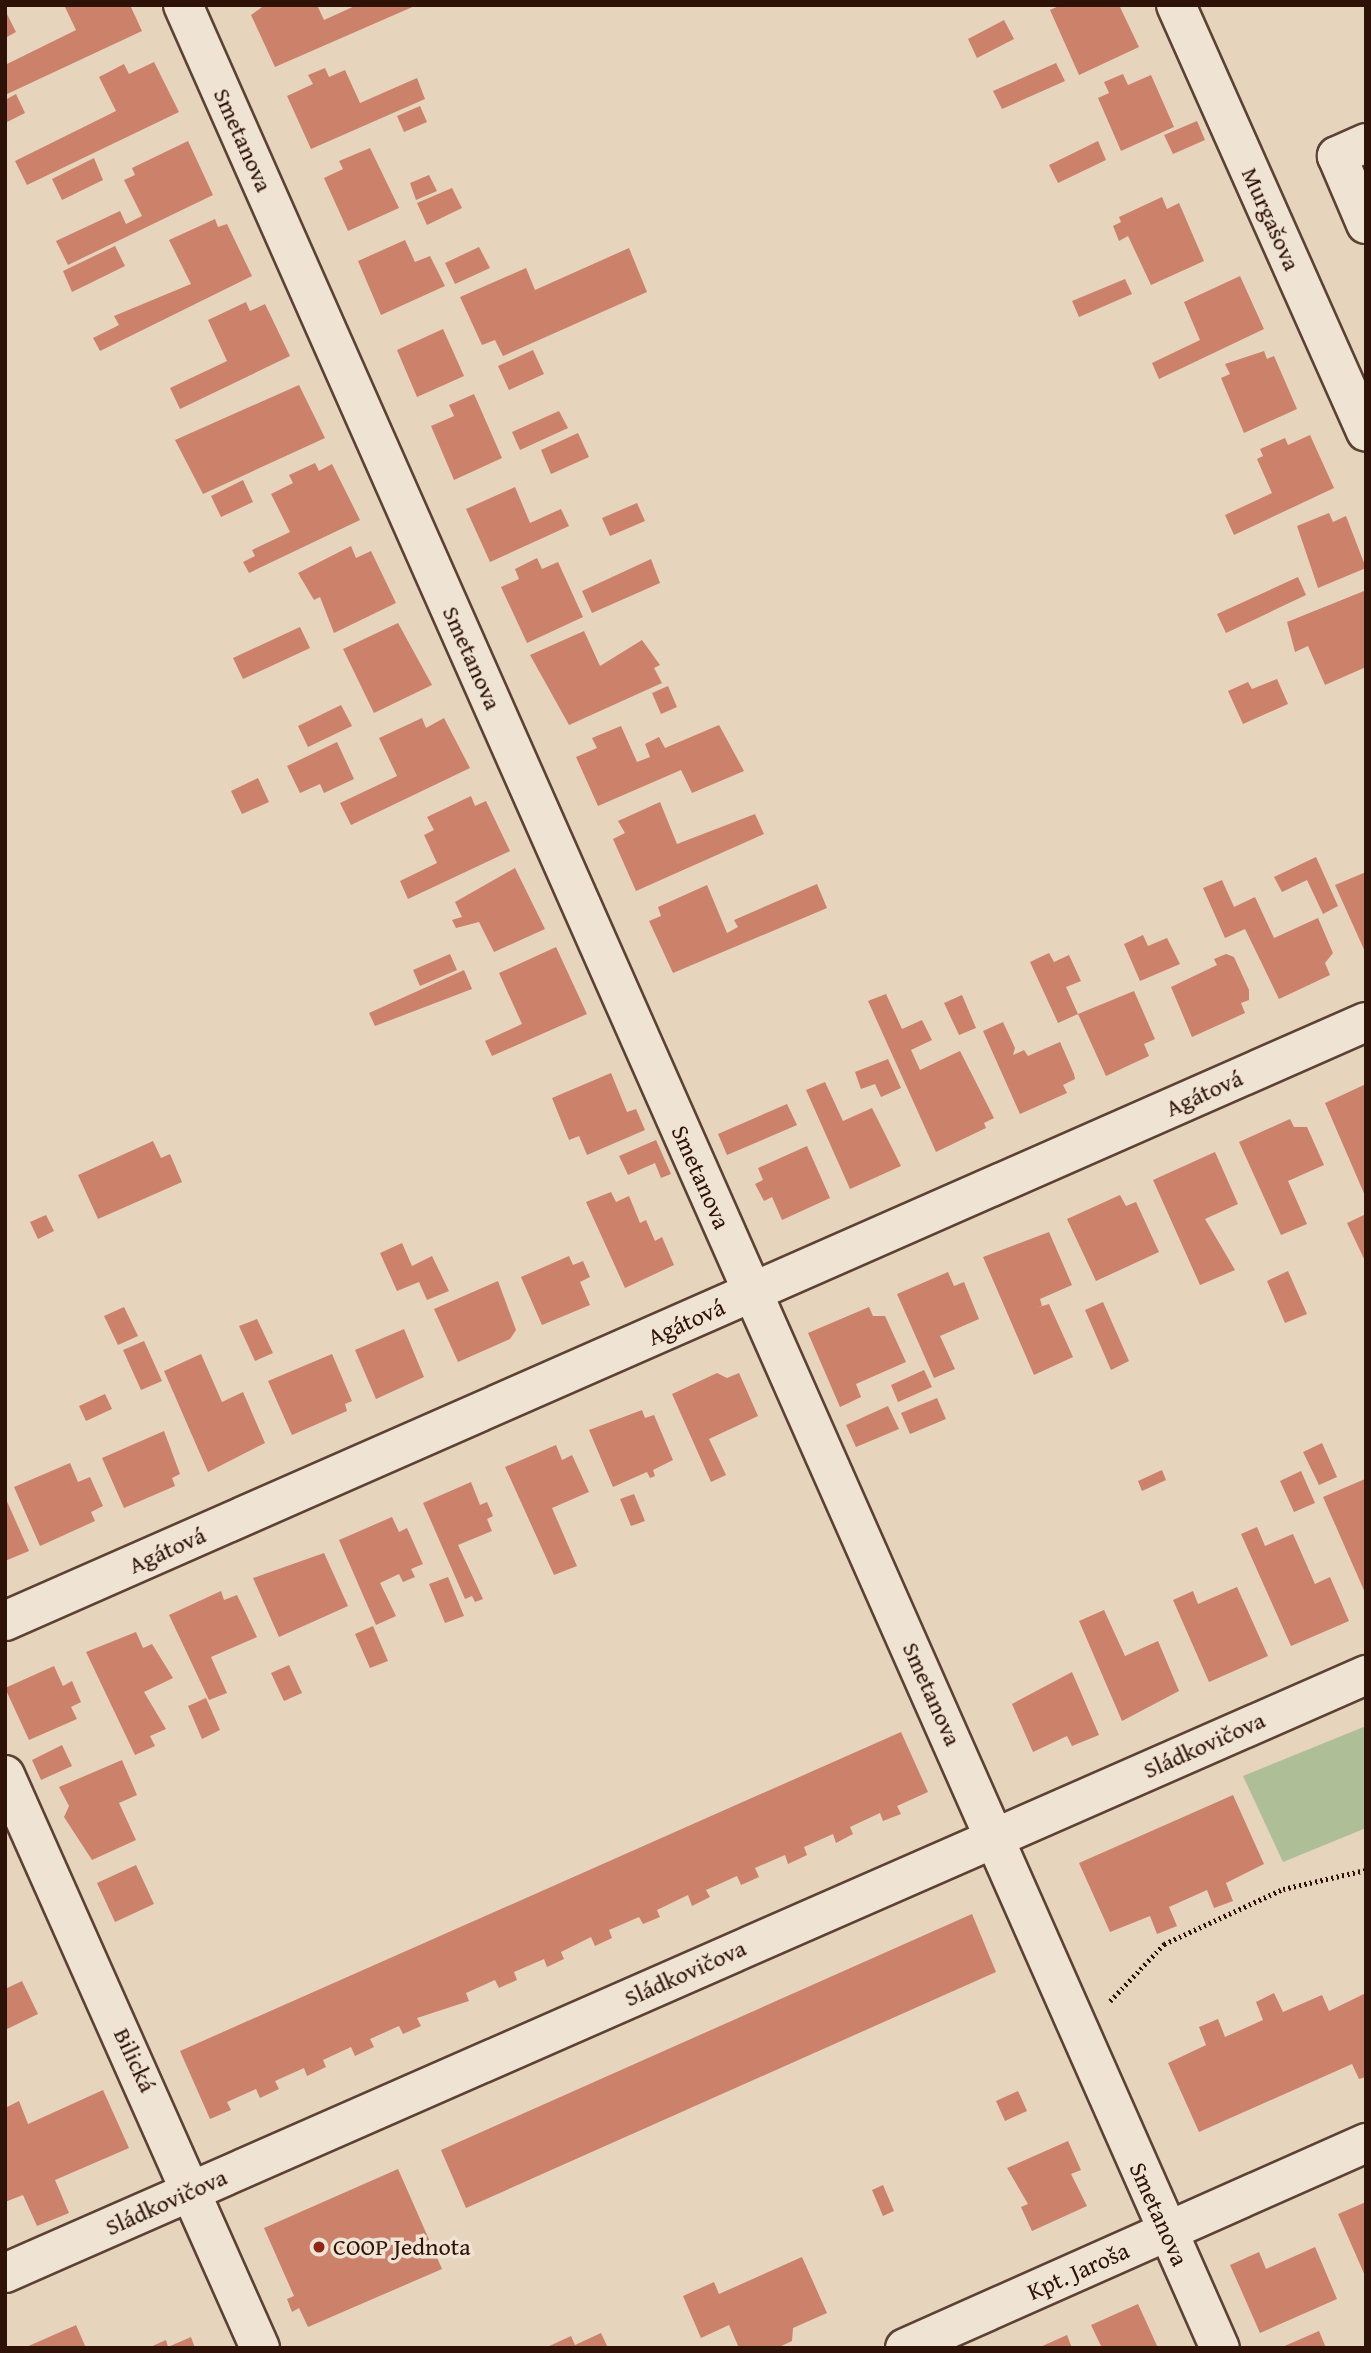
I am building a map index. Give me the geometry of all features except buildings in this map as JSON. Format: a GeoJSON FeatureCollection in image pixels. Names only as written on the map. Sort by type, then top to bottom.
{"type":"FeatureCollection","features":[{"type":"Feature","properties":{"kind":"street","name":"Smetanova"},"geometry":{"type":"LineString","coordinates":[[183,5],[751,1293],[996,1836],[1220,2348]]}},
{"type":"Feature","properties":{"kind":"street","name":"Murgašova"},"geometry":{"type":"LineString","coordinates":[[1177,5],[1366,432]]}},
{"type":"Feature","properties":{"kind":"street"},"geometry":{"type":"LineString","coordinates":[[1366,143],[1337,156],[1366,224]]}},
{"type":"Feature","properties":{"kind":"street","name":"Agátová"},"geometry":{"type":"LineString","coordinates":[[5,1621],[1366,1022]]}},
{"type":"Feature","properties":{"kind":"street","name":"Sládkovičova"},"geometry":{"type":"LineString","coordinates":[[5,2273],[1366,1675]]}},
{"type":"Feature","properties":{"kind":"street","name":"Bilická"},"geometry":{"type":"LineString","coordinates":[[5,1775],[195,2190],[260,2348]]}},
{"type":"Feature","properties":{"kind":"street","name":"Kpt. Jaroša"},"geometry":{"type":"LineString","coordinates":[[905,2348],[1366,2143]]}},
{"type":"Feature","properties":{"kind":"path"},"geometry":{"type":"LineString","coordinates":[[1100,2012],[1164,1944],[1283,1889],[1366,1870]]}},
{"type":"Feature","properties":{"kind":"green space"},"geometry":{"type":"Polygon","coordinates":[[[1366,1726],[1366,1828],[1283,1862],[1243,1776],[1366,1726]]]}},
{"type":"Feature","properties":{"kind":"place","name":"COOP Jednota"},"geometry":{"type":"Point","coordinates":[319,2247]}}]}
